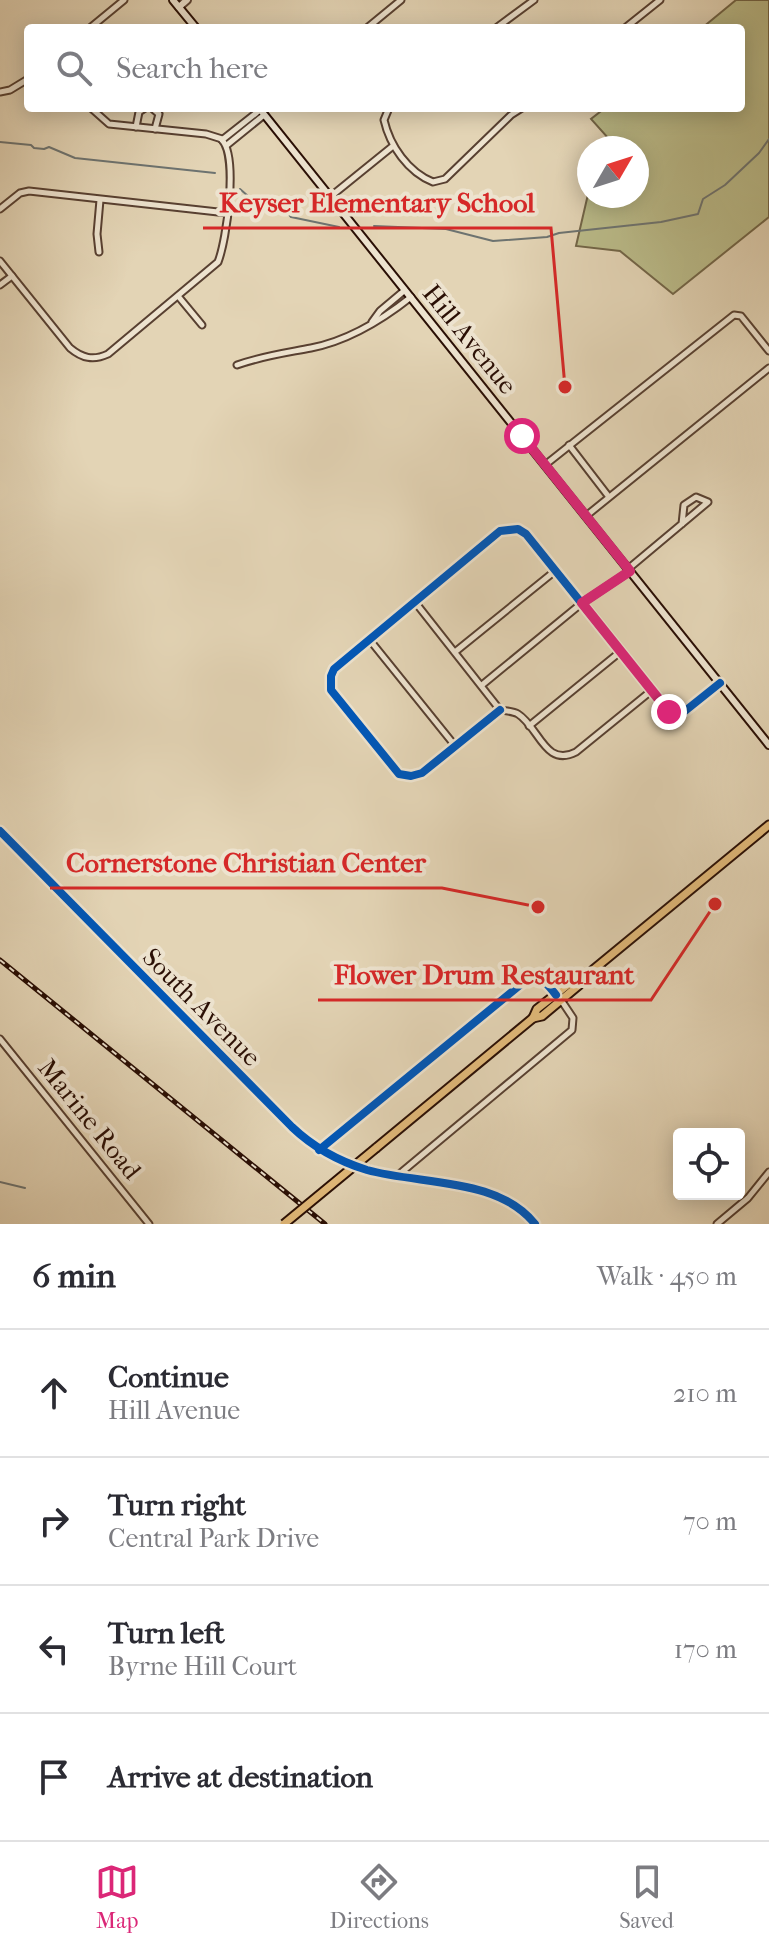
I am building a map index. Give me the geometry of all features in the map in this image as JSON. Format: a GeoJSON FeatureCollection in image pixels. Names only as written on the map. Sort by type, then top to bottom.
{"type":"FeatureCollection","features":[{"type":"Feature","properties":{"kind":"main road"},"geometry":{"type":"LineString","coordinates":[[173,0],[193,24]]}},
{"type":"Feature","properties":{"kind":"main road"},"geometry":{"type":"LineString","coordinates":[[179,7],[187,0]]}},
{"type":"Feature","properties":{"kind":"main road","name":"Hill Avenue"},"geometry":{"type":"LineString","coordinates":[[264,112],[769,745]]}},
{"type":"Feature","properties":{"kind":"main road"},"geometry":{"type":"LineString","coordinates":[[284,1224],[533,1018],[537,1009],[558,997],[574,980],[582,979],[769,825]]}},
{"type":"Feature","properties":{"kind":"main road","name":"South Avenue"},"geometry":{"type":"LineString","coordinates":[[0,831],[292,1127],[319,1150],[346,1163],[397,1176]]}},
{"type":"Feature","properties":{"kind":"street"},"geometry":{"type":"LineString","coordinates":[[95,24],[124,0]]}},
{"type":"Feature","properties":{"kind":"street"},"geometry":{"type":"LineString","coordinates":[[501,24],[534,0]]}},
{"type":"Feature","properties":{"kind":"street"},"geometry":{"type":"LineString","coordinates":[[630,24],[660,0]]}},
{"type":"Feature","properties":{"kind":"street"},"geometry":{"type":"LineString","coordinates":[[371,24],[397,1]]}},
{"type":"Feature","properties":{"kind":"street"},"geometry":{"type":"LineString","coordinates":[[0,92],[24,81]]}},
{"type":"Feature","properties":{"kind":"street"},"geometry":{"type":"LineString","coordinates":[[0,261],[70,348],[88,358],[108,354],[218,262],[222,252],[231,174],[231,155],[227,145],[206,134],[109,124],[96,112]]}},
{"type":"Feature","properties":{"kind":"street"},"geometry":{"type":"LineString","coordinates":[[136,127],[139,112]]}},
{"type":"Feature","properties":{"kind":"street"},"geometry":{"type":"LineString","coordinates":[[155,129],[159,114],[157,112]]}},
{"type":"Feature","properties":{"kind":"street"},"geometry":{"type":"LineString","coordinates":[[222,140],[262,112]]}},
{"type":"Feature","properties":{"kind":"street"},"geometry":{"type":"LineString","coordinates":[[227,145],[262,112]]}},
{"type":"Feature","properties":{"kind":"street"},"geometry":{"type":"LineString","coordinates":[[387,112],[384,120],[393,146],[417,174],[433,182],[440,182],[518,112]]}},
{"type":"Feature","properties":{"kind":"street"},"geometry":{"type":"LineString","coordinates":[[330,197],[393,146]]}},
{"type":"Feature","properties":{"kind":"street"},"geometry":{"type":"LineString","coordinates":[[0,209],[20,193],[29,191],[227,213]]}},
{"type":"Feature","properties":{"kind":"street"},"geometry":{"type":"LineString","coordinates":[[99,252],[100,200]]}},
{"type":"Feature","properties":{"kind":"street"},"geometry":{"type":"LineString","coordinates":[[0,285],[12,276]]}},
{"type":"Feature","properties":{"kind":"street"},"geometry":{"type":"LineString","coordinates":[[372,322],[405,290]]}},
{"type":"Feature","properties":{"kind":"street"},"geometry":{"type":"LineString","coordinates":[[178,296],[202,325]]}},
{"type":"Feature","properties":{"kind":"street"},"geometry":{"type":"LineString","coordinates":[[237,365],[275,353],[312,348],[345,338],[385,318],[411,297]]}},
{"type":"Feature","properties":{"kind":"street"},"geometry":{"type":"LineString","coordinates":[[545,465],[734,315],[741,316],[769,351]]}},
{"type":"Feature","properties":{"kind":"street"},"geometry":{"type":"LineString","coordinates":[[586,516],[769,368]]}},
{"type":"Feature","properties":{"kind":"street"},"geometry":{"type":"LineString","coordinates":[[569,445],[609,497]]}},
{"type":"Feature","properties":{"kind":"street"},"geometry":{"type":"LineString","coordinates":[[482,685],[582,603],[629,570],[708,502],[696,497],[684,505],[682,524]]}},
{"type":"Feature","properties":{"kind":"street"},"geometry":{"type":"LineString","coordinates":[[500,710],[422,773],[411,776],[399,774],[331,690],[331,676],[369,639],[500,531],[518,529],[526,534],[669,712],[685,711],[720,683]]}},
{"type":"Feature","properties":{"kind":"street"},"geometry":{"type":"LineString","coordinates":[[455,652],[555,571]]}},
{"type":"Feature","properties":{"kind":"street"},"geometry":{"type":"LineString","coordinates":[[415,602],[500,710],[520,715],[549,751],[558,756],[568,756],[651,690]]}},
{"type":"Feature","properties":{"kind":"street"},"geometry":{"type":"LineString","coordinates":[[369,639],[456,747]]}},
{"type":"Feature","properties":{"kind":"street"},"geometry":{"type":"LineString","coordinates":[[529,726],[620,652]]}},
{"type":"Feature","properties":{"kind":"street"},"geometry":{"type":"LineString","coordinates":[[319,1150],[525,981],[540,979],[573,1018],[572,1030],[397,1176]]}},
{"type":"Feature","properties":{"kind":"street","name":"Marine Road"},"geometry":{"type":"LineString","coordinates":[[0,1039],[149,1224]]}},
{"type":"Feature","properties":{"kind":"street"},"geometry":{"type":"LineString","coordinates":[[717,1224],[748,1198],[769,1172]]}},
{"type":"Feature","properties":{"kind":"street"},"geometry":{"type":"LineString","coordinates":[[397,1176],[494,1194],[520,1209],[535,1224]]}},
{"type":"Feature","properties":{"kind":"green space"},"geometry":{"type":"Polygon","coordinates":[[[736,0],[769,0],[769,217],[673,294],[620,251],[576,246],[585,208],[649,208],[649,136],[606,136],[591,119],[600,112],[745,112],[745,24],[707,24],[736,0]]]}},
{"type":"Feature","properties":{"kind":"waterway"},"geometry":{"type":"LineString","coordinates":[[374,226],[446,229],[493,241],[661,222],[698,214],[703,199],[725,185],[759,153],[769,139]]}},
{"type":"Feature","properties":{"kind":"waterway"},"geometry":{"type":"LineString","coordinates":[[0,142],[31,145],[34,148],[49,147],[75,158],[215,173]]}},
{"type":"Feature","properties":{"kind":"waterway"},"geometry":{"type":"LineString","coordinates":[[240,189],[265,211],[286,211],[291,217],[339,227]]}},
{"type":"Feature","properties":{"kind":"waterway"},"geometry":{"type":"LineString","coordinates":[[0,1182],[25,1188]]}},
{"type":"Feature","properties":{"kind":"railway"},"geometry":{"type":"LineString","coordinates":[[0,960],[325,1224]]}},
{"type":"Feature","properties":{"kind":"cycle path"},"geometry":{"type":"LineString","coordinates":[[500,710],[422,773],[411,776],[399,774],[331,690],[334,669],[500,531],[518,529],[526,534],[669,712],[685,711],[720,683]]}},
{"type":"Feature","properties":{"kind":"cycle path"},"geometry":{"type":"LineString","coordinates":[[0,831],[309,1141],[336,1158],[367,1170],[480,1190],[519,1209],[535,1224]]}},
{"type":"Feature","properties":{"kind":"cycle path"},"geometry":{"type":"LineString","coordinates":[[319,1150],[525,981],[539,979],[556,995]]}},
{"type":"Feature","properties":{"kind":"place","name":"Keyser Elementary School"},"geometry":{"type":"Point","coordinates":[565,387]}},
{"type":"Feature","properties":{"kind":"place","name":"Flower Drum Restaurant"},"geometry":{"type":"Point","coordinates":[715,904]}},
{"type":"Feature","properties":{"kind":"place","name":"Cornerstone Christian Center"},"geometry":{"type":"Point","coordinates":[538,907]}},
{"type":"Feature","properties":{"kind":"route"},"geometry":{"type":"LineString","coordinates":[[522,436],[630,571],[582,603],[669,712]]}}]}
